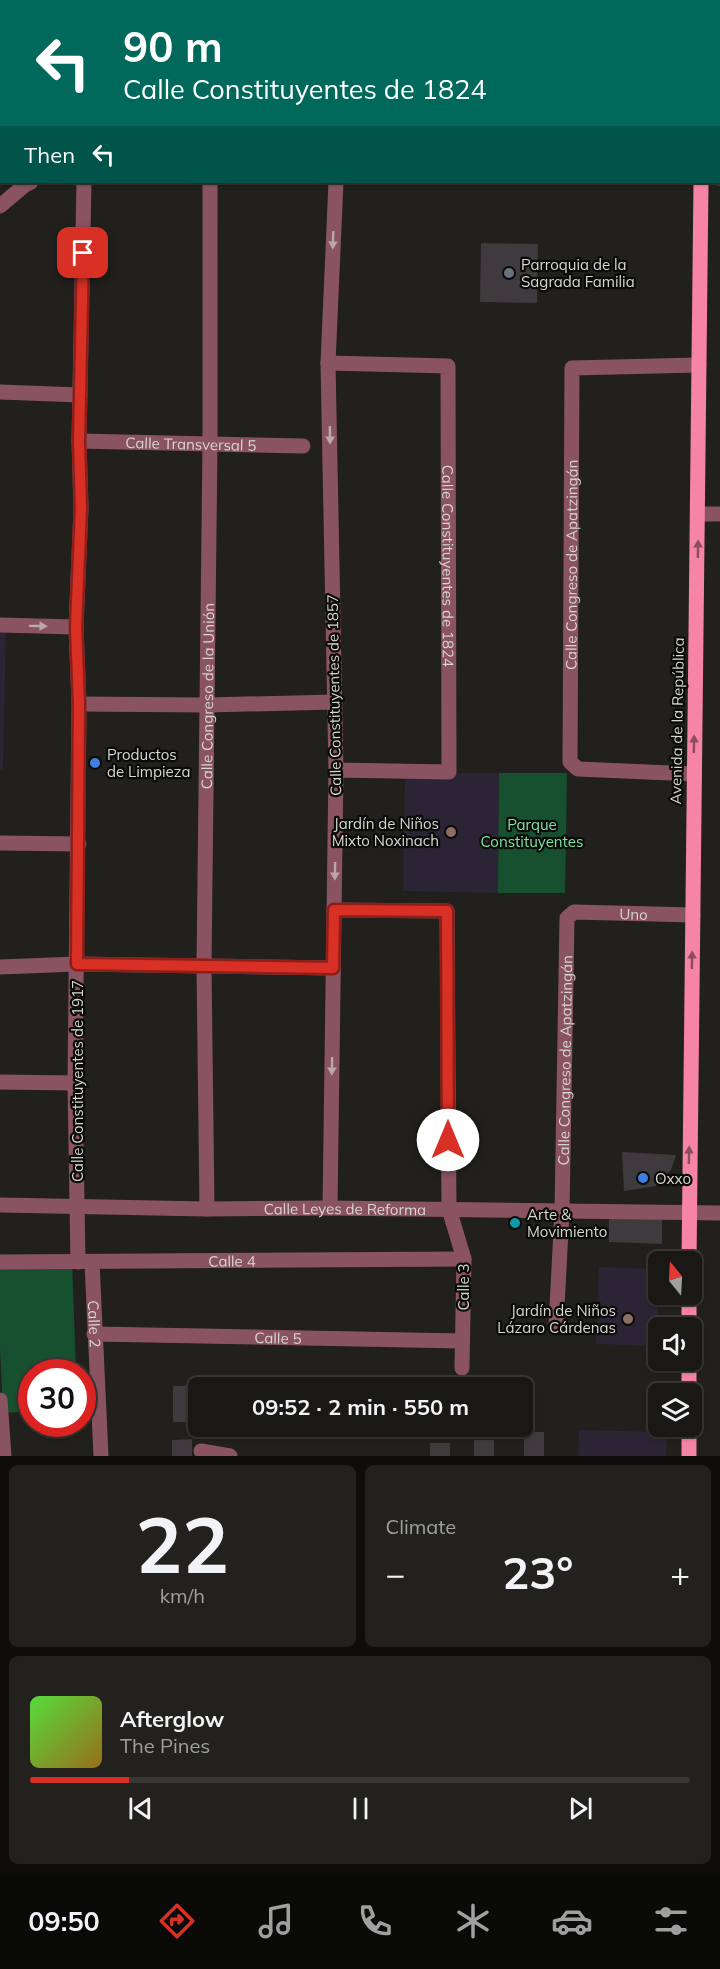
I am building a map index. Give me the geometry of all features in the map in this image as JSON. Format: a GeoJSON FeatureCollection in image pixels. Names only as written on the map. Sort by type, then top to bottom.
{"type":"FeatureCollection","features":[{"type":"Feature","properties":{"kind":"main road","name":"Avenida de la República"},"geometry":{"type":"LineString","coordinates":[[689,1251],[701,183]]}},
{"type":"Feature","properties":{"kind":"main road"},"geometry":{"type":"LineString","coordinates":[[689,1437],[689,1456]]}},
{"type":"Feature","properties":{"kind":"street"},"geometry":{"type":"LineString","coordinates":[[0,206],[29,183]]}},
{"type":"Feature","properties":{"kind":"street","name":"Calle Constituyentes de 1917"},"geometry":{"type":"LineString","coordinates":[[84,183],[79,441],[81,508],[76,627],[79,704],[79,844],[75,1083],[77,1206],[85,1262]]}},
{"type":"Feature","properties":{"kind":"street","name":"Calle Congreso de la Unión"},"geometry":{"type":"LineString","coordinates":[[207,1209],[204,966],[210,443],[210,183]]}},
{"type":"Feature","properties":{"kind":"street","name":"Calle Constituyentes de 1857"},"geometry":{"type":"LineString","coordinates":[[330,1208],[336,770],[328,363],[336,183]]}},
{"type":"Feature","properties":{"kind":"street","name":"Calle Constituyentes de 1824"},"geometry":{"type":"LineString","coordinates":[[328,363],[448,366],[449,772],[336,770]]}},
{"type":"Feature","properties":{"kind":"street","name":"Calle Congreso de Apatzingán"},"geometry":{"type":"LineString","coordinates":[[694,774],[578,769],[570,762],[572,368],[699,366]]}},
{"type":"Feature","properties":{"kind":"street"},"geometry":{"type":"LineString","coordinates":[[0,392],[80,395]]}},
{"type":"Feature","properties":{"kind":"street","name":"Calle Transversal 5"},"geometry":{"type":"LineString","coordinates":[[79,441],[303,446]]}},
{"type":"Feature","properties":{"kind":"street"},"geometry":{"type":"LineString","coordinates":[[699,514],[720,514]]}},
{"type":"Feature","properties":{"kind":"street"},"geometry":{"type":"LineString","coordinates":[[0,625],[76,627]]}},
{"type":"Feature","properties":{"kind":"street"},"geometry":{"type":"LineString","coordinates":[[79,704],[207,705],[335,702]]}},
{"type":"Feature","properties":{"kind":"street"},"geometry":{"type":"LineString","coordinates":[[0,843],[79,844]]}},
{"type":"Feature","properties":{"kind":"street"},"geometry":{"type":"LineString","coordinates":[[334,910],[447,911],[449,1209]]}},
{"type":"Feature","properties":{"kind":"street","name":"Calle Congreso de Apatzingán"},"geometry":{"type":"LineString","coordinates":[[556,1326],[562,1211],[567,918],[574,912]]}},
{"type":"Feature","properties":{"kind":"street","name":"Uno"},"geometry":{"type":"LineString","coordinates":[[574,912],[693,915]]}},
{"type":"Feature","properties":{"kind":"street"},"geometry":{"type":"LineString","coordinates":[[0,967],[77,964],[333,968]]}},
{"type":"Feature","properties":{"kind":"street"},"geometry":{"type":"LineString","coordinates":[[0,1082],[75,1083]]}},
{"type":"Feature","properties":{"kind":"street","name":"Calle Leyes de Reforma"},"geometry":{"type":"LineString","coordinates":[[0,1205],[720,1214]]}},
{"type":"Feature","properties":{"kind":"street","name":"Calle 3"},"geometry":{"type":"LineString","coordinates":[[449,1209],[464,1259],[462,1368]]}},
{"type":"Feature","properties":{"kind":"street","name":"Calle 4"},"geometry":{"type":"LineString","coordinates":[[0,1262],[464,1259]]}},
{"type":"Feature","properties":{"kind":"street","name":"Calle 2"},"geometry":{"type":"LineString","coordinates":[[85,1262],[94,1334],[101,1456]]}},
{"type":"Feature","properties":{"kind":"street","name":"Calle 5"},"geometry":{"type":"LineString","coordinates":[[94,1334],[462,1341]]}},
{"type":"Feature","properties":{"kind":"street"},"geometry":{"type":"LineString","coordinates":[[0,1400],[2,1452]]}},
{"type":"Feature","properties":{"kind":"street"},"geometry":{"type":"LineString","coordinates":[[201,1451],[230,1456]]}},
{"type":"Feature","properties":{"kind":"shaded area"},"geometry":{"type":"Polygon","coordinates":[[[0,626],[6,626],[3,770],[0,770],[0,626]]]}},
{"type":"Feature","properties":{"kind":"shaded area","name":"Jardín de Niños Mixto Noxinach"},"geometry":{"type":"Polygon","coordinates":[[[405,773],[499,773],[498,893],[403,891],[405,773]]]}},
{"type":"Feature","properties":{"kind":"shaded area","name":"Jardín de Niños Lázaro Cárdenas"},"geometry":{"type":"Polygon","coordinates":[[[599,1267],[648,1269],[648,1305],[658,1305],[657,1317],[648,1317],[648,1346],[596,1344],[599,1267]]]}},
{"type":"Feature","properties":{"kind":"shaded area"},"geometry":{"type":"Polygon","coordinates":[[[579,1430],[648,1432],[648,1437],[667,1437],[666,1456],[578,1456],[579,1430]]]}},
{"type":"Feature","properties":{"kind":"green space","name":"Parque Constituyentes"},"geometry":{"type":"Polygon","coordinates":[[[499,773],[567,773],[565,893],[498,893],[499,773]]]}},
{"type":"Feature","properties":{"kind":"green space"},"geometry":{"type":"Polygon","coordinates":[[[72,1260],[76,1359],[18,1359],[18,1412],[3,1413],[0,1348],[0,1263],[72,1260]]]}},
{"type":"Feature","properties":{"kind":"building","name":"Parroquia de la Sagrada Familia"},"geometry":{"type":"Polygon","coordinates":[[[481,243],[538,244],[537,303],[480,302],[481,243]]]}},
{"type":"Feature","properties":{"kind":"building","name":"Oxxo"},"geometry":{"type":"Polygon","coordinates":[[[622,1152],[676,1155],[671,1170],[656,1186],[624,1191],[622,1152]]]}},
{"type":"Feature","properties":{"kind":"building"},"geometry":{"type":"Polygon","coordinates":[[[609,1214],[662,1215],[662,1244],[609,1242],[609,1214]]]}},
{"type":"Feature","properties":{"kind":"building"},"geometry":{"type":"Polygon","coordinates":[[[173,1386],[188,1386],[188,1422],[173,1422],[173,1386]]]}},
{"type":"Feature","properties":{"kind":"building"},"geometry":{"type":"Polygon","coordinates":[[[533,1432],[544,1432],[544,1456],[524,1456],[524,1437],[533,1437],[533,1432]]]}},
{"type":"Feature","properties":{"kind":"building"},"geometry":{"type":"Polygon","coordinates":[[[192,1439],[192,1456],[172,1456],[172,1440],[192,1439]]]}},
{"type":"Feature","properties":{"kind":"building"},"geometry":{"type":"Polygon","coordinates":[[[474,1440],[494,1440],[494,1456],[474,1456],[474,1440]]]}},
{"type":"Feature","properties":{"kind":"building"},"geometry":{"type":"Polygon","coordinates":[[[430,1443],[450,1443],[450,1456],[430,1456],[430,1443]]]}},
{"type":"Feature","properties":{"kind":"place","name":"Parroquia de la Sagrada Familia"},"geometry":{"type":"Point","coordinates":[509,273]}},
{"type":"Feature","properties":{"kind":"place","name":"Productos de Limpieza"},"geometry":{"type":"Point","coordinates":[95,763]}},
{"type":"Feature","properties":{"kind":"place","name":"Jardín de Niños Mixto Noxinach"},"geometry":{"type":"Point","coordinates":[451,832]}},
{"type":"Feature","properties":{"kind":"place","name":"Oxxo"},"geometry":{"type":"Point","coordinates":[643,1178]}},
{"type":"Feature","properties":{"kind":"place","name":"Arte & Movimiento"},"geometry":{"type":"Point","coordinates":[515,1223]}},
{"type":"Feature","properties":{"kind":"place","name":"Jardín de Niños Lázaro Cárdenas"},"geometry":{"type":"Point","coordinates":[628,1319]}},
{"type":"Feature","properties":{"kind":"route"},"geometry":{"type":"LineString","coordinates":[[83,253],[79,441],[81,508],[76,627],[79,704],[77,964],[333,968],[334,910],[447,911],[448,1140]]}}]}
